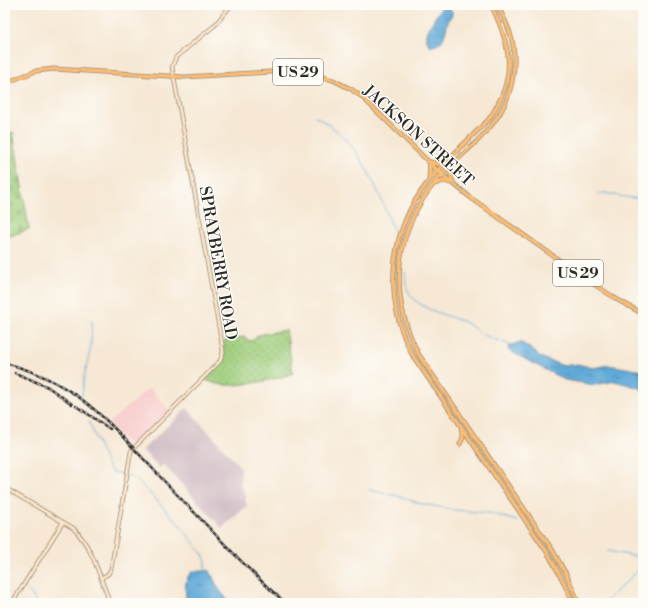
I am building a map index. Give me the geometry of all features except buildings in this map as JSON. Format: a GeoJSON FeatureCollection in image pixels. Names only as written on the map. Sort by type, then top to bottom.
{"type":"FeatureCollection","features":[{"type":"Feature","properties":{"kind":"main road"},"geometry":{"type":"LineString","coordinates":[[491,5],[502,27],[507,49],[508,73],[503,92],[489,119],[428,181],[410,209],[400,234],[394,267],[395,300],[400,324],[410,350],[549,555],[560,574],[573,603]]}},
{"type":"Feature","properties":{"kind":"main road"},"geometry":{"type":"LineString","coordinates":[[498,5],[508,27],[512,44],[514,66],[511,86],[506,101],[495,122],[442,174],[421,202],[412,218],[407,231],[401,258],[399,293],[408,330],[419,355],[554,551],[579,603]]}},
{"type":"Feature","properties":{"kind":"main road","name":"JACKSON STREET"},"geometry":{"type":"LineString","coordinates":[[5,84],[36,71],[59,69],[173,77],[198,77],[281,71],[304,73],[340,83],[362,97],[442,174],[471,198],[578,274],[643,314]]}},
{"type":"Feature","properties":{"kind":"main road"},"geometry":{"type":"LineString","coordinates":[[428,181],[430,162],[438,164],[448,161]]}},
{"type":"Feature","properties":{"kind":"main road"},"geometry":{"type":"LineString","coordinates":[[433,185],[444,181],[453,183],[450,173],[452,165]]}},
{"type":"Feature","properties":{"kind":"main road"},"geometry":{"type":"LineString","coordinates":[[457,421],[463,435],[460,444]]}},
{"type":"Feature","properties":{"kind":"street"},"geometry":{"type":"LineString","coordinates":[[173,77],[172,67],[176,57],[212,28],[231,5]]}},
{"type":"Feature","properties":{"kind":"street","name":"SPRAYBERRY ROAD"},"geometry":{"type":"LineString","coordinates":[[101,578],[108,574],[111,570],[131,451],[220,361],[223,355],[173,77]]}},
{"type":"Feature","properties":{"kind":"street"},"geometry":{"type":"LineString","coordinates":[[5,488],[73,528],[82,537],[101,578],[110,603]]}},
{"type":"Feature","properties":{"kind":"street"},"geometry":{"type":"LineString","coordinates":[[12,603],[63,522]]}},
{"type":"Feature","properties":{"kind":"shaded area"},"geometry":{"type":"Polygon","coordinates":[[[149,388],[171,412],[133,448],[108,424],[149,388]]]}},
{"type":"Feature","properties":{"kind":"shaded area"},"geometry":{"type":"Polygon","coordinates":[[[187,408],[241,468],[241,486],[247,497],[245,499],[247,506],[222,528],[164,465],[159,468],[142,450],[187,408]]]}},
{"type":"Feature","properties":{"kind":"green space"},"geometry":{"type":"Polygon","coordinates":[[[13,132],[29,229],[5,238],[5,135],[13,132]]]}},
{"type":"Feature","properties":{"kind":"green space"},"geometry":{"type":"Polygon","coordinates":[[[286,330],[293,373],[267,381],[234,385],[217,384],[205,380],[225,357],[223,342],[226,340],[244,337],[250,341],[254,340],[258,335],[286,330]]]}},
{"type":"Feature","properties":{"kind":"water"},"geometry":{"type":"Polygon","coordinates":[[[443,5],[446,5],[452,11],[452,15],[449,19],[441,42],[437,45],[431,46],[428,42],[428,32],[443,5]]]}},
{"type":"Feature","properties":{"kind":"water"},"geometry":{"type":"Polygon","coordinates":[[[522,343],[540,357],[564,366],[578,364],[593,368],[608,365],[643,371],[643,389],[615,381],[595,385],[565,380],[508,350],[509,346],[522,343]]]}},
{"type":"Feature","properties":{"kind":"water"},"geometry":{"type":"Polygon","coordinates":[[[194,571],[210,571],[218,588],[230,603],[188,603],[186,596],[186,582],[189,574],[194,571]]]}},
{"type":"Feature","properties":{"kind":"waterway"},"geometry":{"type":"LineString","coordinates":[[450,8],[453,5]]}},
{"type":"Feature","properties":{"kind":"waterway"},"geometry":{"type":"LineString","coordinates":[[315,116],[331,126],[355,151],[365,166],[381,198],[394,231]]}},
{"type":"Feature","properties":{"kind":"waterway"},"geometry":{"type":"LineString","coordinates":[[597,194],[605,193],[643,199]]}},
{"type":"Feature","properties":{"kind":"waterway"},"geometry":{"type":"LineString","coordinates":[[405,272],[406,285],[409,293],[422,305],[430,310],[464,322],[486,336],[512,345]]}},
{"type":"Feature","properties":{"kind":"waterway"},"geometry":{"type":"LineString","coordinates":[[82,396],[84,378],[91,346],[92,320]]}},
{"type":"Feature","properties":{"kind":"waterway"},"geometry":{"type":"LineString","coordinates":[[89,422],[108,467],[113,472],[124,474]]}},
{"type":"Feature","properties":{"kind":"waterway"},"geometry":{"type":"LineString","coordinates":[[128,475],[137,480],[179,524],[204,556],[206,562],[204,572]]}},
{"type":"Feature","properties":{"kind":"waterway"},"geometry":{"type":"LineString","coordinates":[[369,490],[402,497],[418,503],[455,510],[490,513],[517,521]]}},
{"type":"Feature","properties":{"kind":"waterway"},"geometry":{"type":"LineString","coordinates":[[608,551],[643,558]]}},
{"type":"Feature","properties":{"kind":"waterway"},"geometry":{"type":"LineString","coordinates":[[604,603],[643,566]]}},
{"type":"Feature","properties":{"kind":"waterway"},"geometry":{"type":"LineString","coordinates":[[29,591],[36,603]]}},
{"type":"Feature","properties":{"kind":"railway"},"geometry":{"type":"LineString","coordinates":[[5,363],[51,380],[88,404],[120,434],[249,569],[286,603]]}},
{"type":"Feature","properties":{"kind":"railway"},"geometry":{"type":"LineString","coordinates":[[15,373],[48,387],[72,404]]}},
{"type":"Feature","properties":{"kind":"railway"},"geometry":{"type":"LineString","coordinates":[[76,406],[110,429]]}}]}
